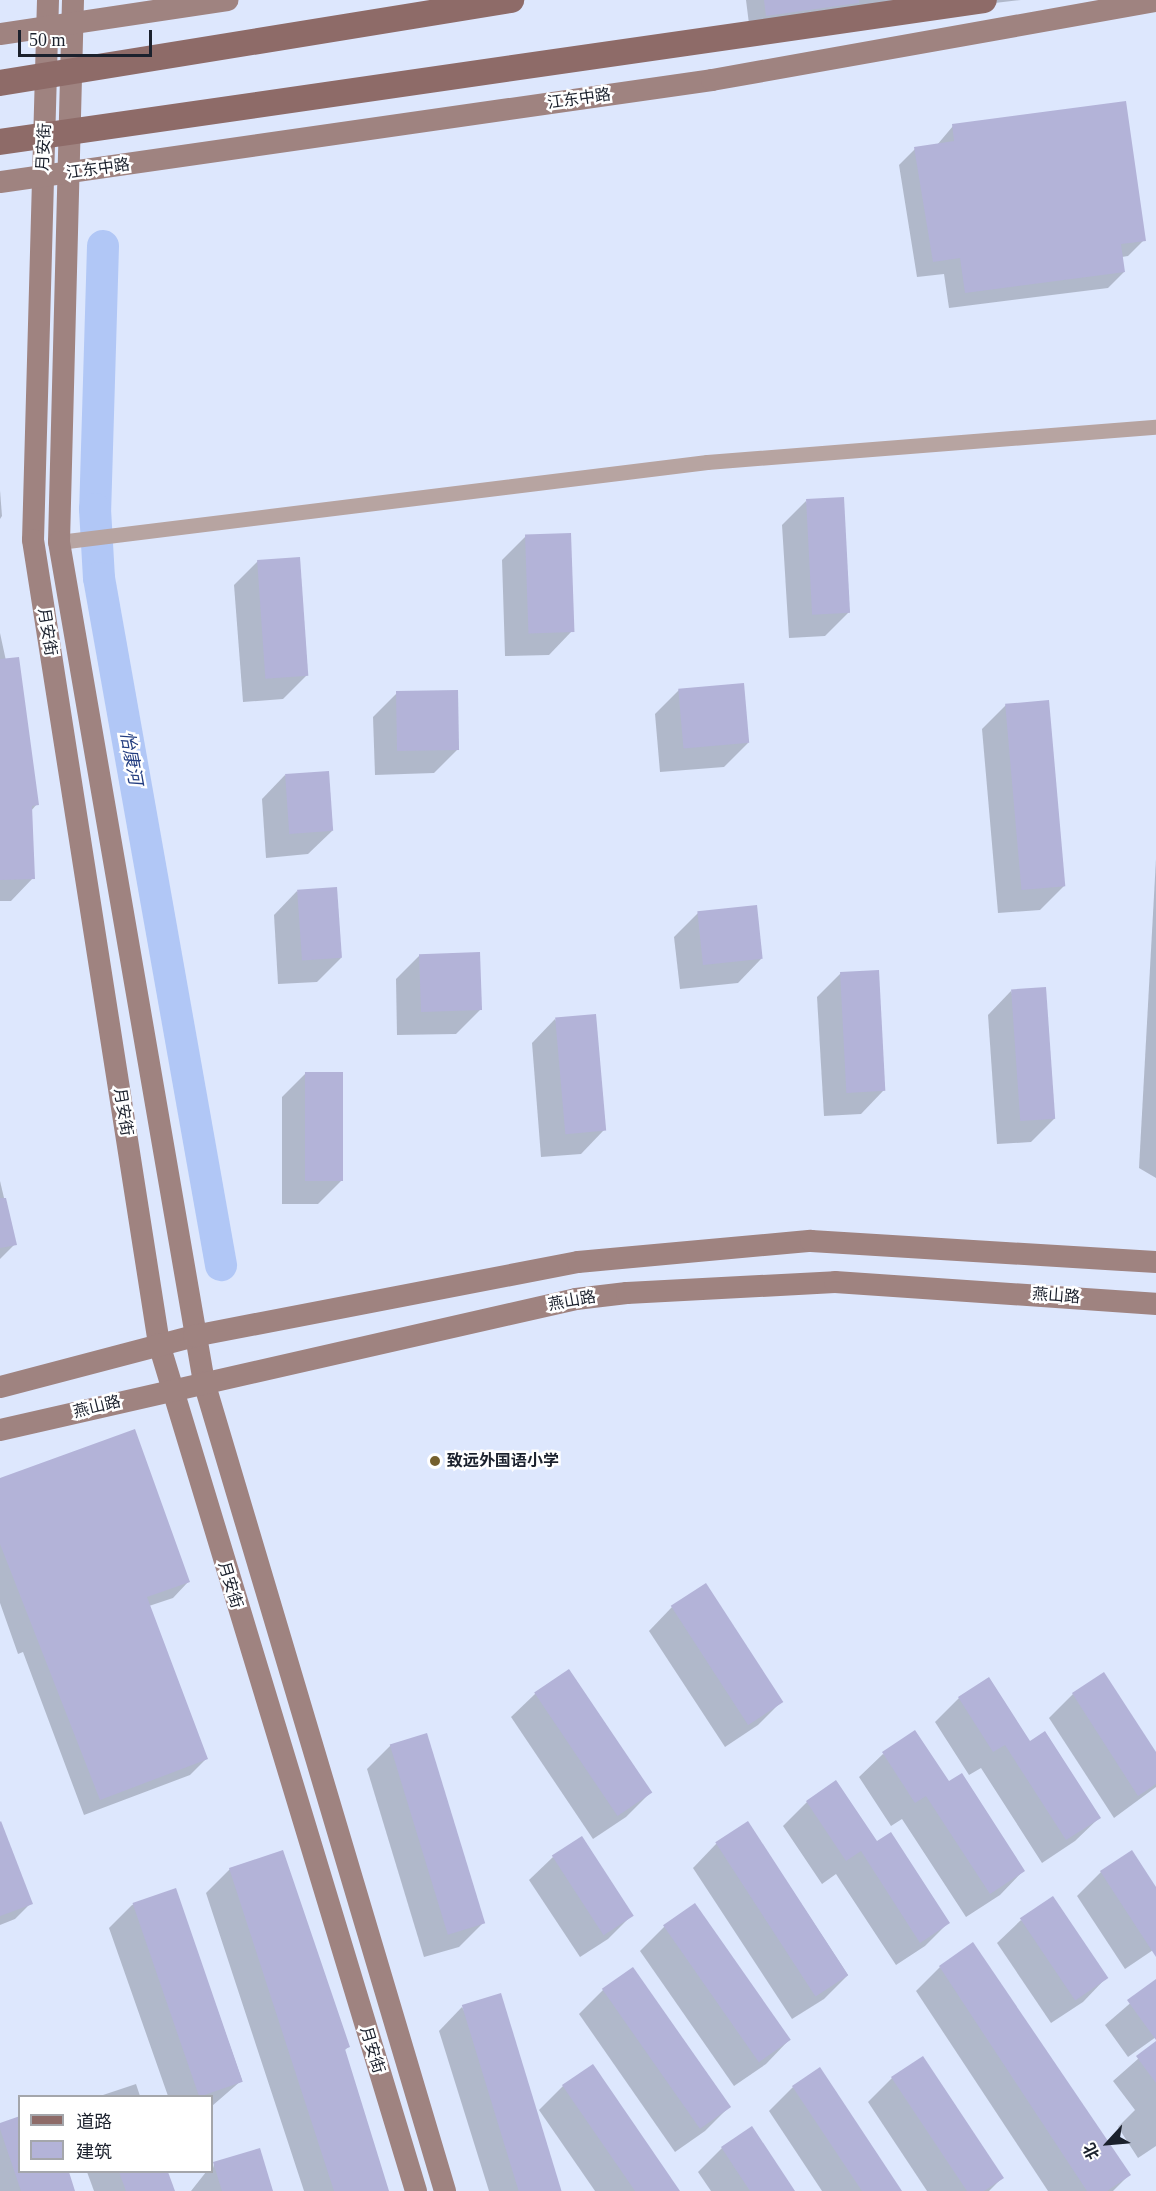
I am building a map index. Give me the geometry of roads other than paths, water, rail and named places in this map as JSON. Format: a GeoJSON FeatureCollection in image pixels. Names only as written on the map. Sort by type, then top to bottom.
{"type":"FeatureCollection","features":[{"type":"Feature","properties":{"kind":"main road"},"geometry":{"type":"LineString","coordinates":[[0,83],[511,0]]}},
{"type":"Feature","properties":{"kind":"main road"},"geometry":{"type":"LineString","coordinates":[[0,142],[984,0]]}},
{"type":"Feature","properties":{"kind":"street","name":"月安街"},"geometry":{"type":"LineString","coordinates":[[48,0],[48,27],[60,74],[57,134],[43,176],[33,540],[159,1344],[170,1389],[416,2191]]}},
{"type":"Feature","properties":{"kind":"street"},"geometry":{"type":"LineString","coordinates":[[60,74],[73,24],[73,0]]}},
{"type":"Feature","properties":{"kind":"street"},"geometry":{"type":"LineString","coordinates":[[0,34],[226,0]]}},
{"type":"Feature","properties":{"kind":"street","name":"江东中路"},"geometry":{"type":"LineString","coordinates":[[0,182],[712,80],[1156,1]]}},
{"type":"Feature","properties":{"kind":"street"},"geometry":{"type":"LineString","coordinates":[[57,134],[68,173],[59,542],[194,1336],[204,1382],[445,2191]]}},
{"type":"Feature","properties":{"kind":"street"},"geometry":{"type":"LineString","coordinates":[[59,542],[707,462],[1156,427]]}},
{"type":"Feature","properties":{"kind":"street"},"geometry":{"type":"LineString","coordinates":[[0,1387],[194,1336],[578,1262],[811,1241],[1156,1262]]}},
{"type":"Feature","properties":{"kind":"street","name":"燕山路"},"geometry":{"type":"LineString","coordinates":[[0,1430],[170,1389],[576,1299],[627,1293],[835,1282],[1156,1304]]}},
{"type":"Feature","properties":{"kind":"waterway","name":"怡康河"},"geometry":{"type":"LineString","coordinates":[[103,246],[95,509],[99,578],[221,1265]]}},
{"type":"Feature","properties":{"kind":"place","name":"致远外国语小学"},"geometry":{"type":"Point","coordinates":[435,1461]}}]}
